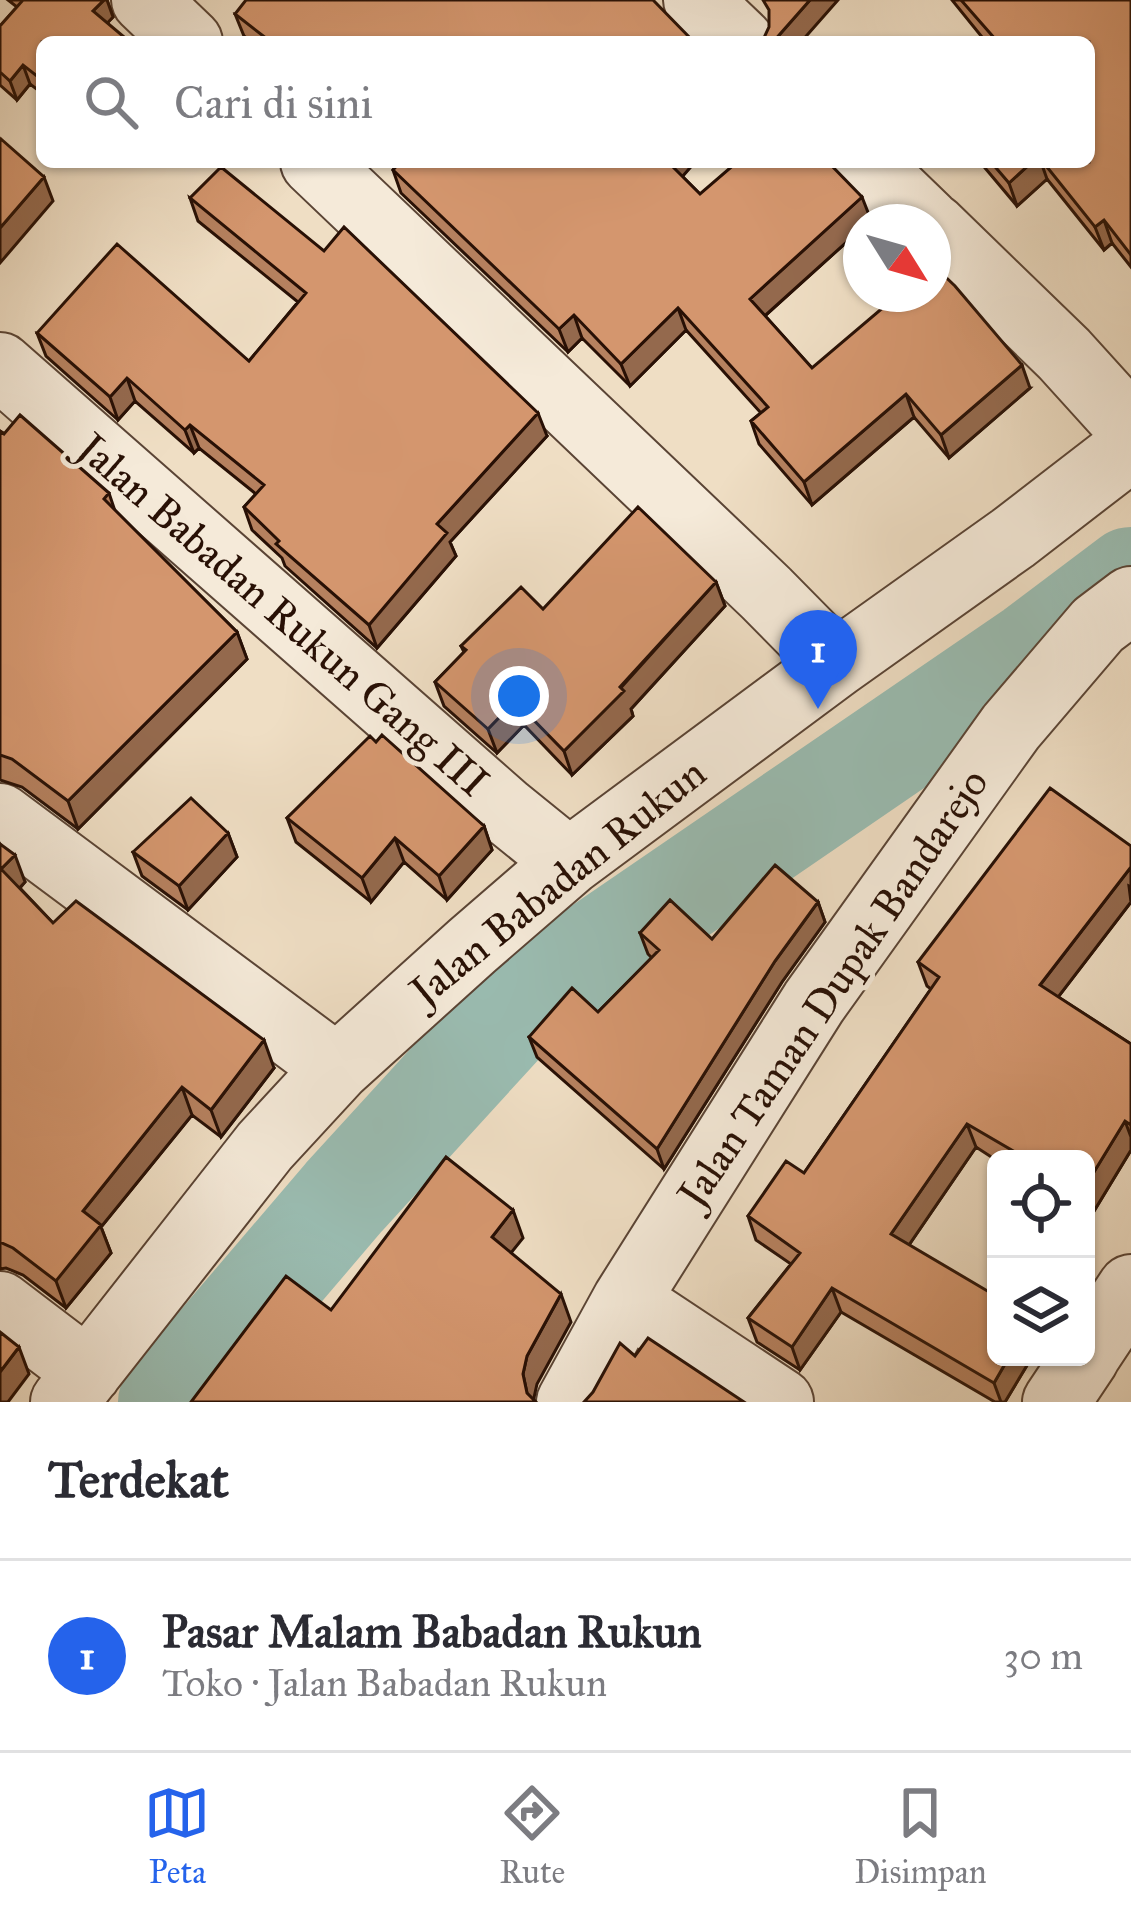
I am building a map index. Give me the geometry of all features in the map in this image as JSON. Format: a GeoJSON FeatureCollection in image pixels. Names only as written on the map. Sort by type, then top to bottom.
{"type":"FeatureCollection","features":[{"type":"Feature","properties":{"kind":"street"},"geometry":{"type":"LineString","coordinates":[[145,0],[183,36]]}},
{"type":"Feature","properties":{"kind":"street"},"geometry":{"type":"LineString","coordinates":[[697,0],[735,36]]}},
{"type":"Feature","properties":{"kind":"street"},"geometry":{"type":"LineString","coordinates":[[320,168],[836,664]]}},
{"type":"Feature","properties":{"kind":"street"},"geometry":{"type":"LineString","coordinates":[[871,168],[908,204]]}},
{"type":"Feature","properties":{"kind":"street"},"geometry":{"type":"LineString","coordinates":[[951,245],[1064,354],[1125,462]]}},
{"type":"Feature","properties":{"kind":"street","name":"Jalan Babadan Rukun Gang III"},"geometry":{"type":"LineString","coordinates":[[0,366],[569,862]]}},
{"type":"Feature","properties":{"kind":"street","name":"Jalan Babadan Rukun"},"geometry":{"type":"LineString","coordinates":[[76,1387],[265,1146],[337,1068],[569,862],[836,664],[1125,462]]}},
{"type":"Feature","properties":{"kind":"street","name":"Jalan Taman Dupak Bandarejo"},"geometry":{"type":"LineString","coordinates":[[570,1402],[626,1300],[814,1002],[1011,727],[1099,625],[1131,601]]}},
{"type":"Feature","properties":{"kind":"street"},"geometry":{"type":"LineString","coordinates":[[0,817],[337,1068]]}},
{"type":"Feature","properties":{"kind":"street"},"geometry":{"type":"LineString","coordinates":[[1090,1368],[1131,1288]]}},
{"type":"Feature","properties":{"kind":"street"},"geometry":{"type":"LineString","coordinates":[[626,1300],[780,1402]]}},
{"type":"Feature","properties":{"kind":"street"},"geometry":{"type":"LineString","coordinates":[[0,1305],[76,1387]]}},
{"type":"Feature","properties":{"kind":"building"},"geometry":{"type":"Polygon","coordinates":[[[23,0],[104,0],[93,11],[123,36],[36,36],[36,75],[23,65],[10,81],[0,72],[0,26],[23,0]]]}},
{"type":"Feature","properties":{"kind":"building"},"geometry":{"type":"Polygon","coordinates":[[[246,0],[653,0],[688,36],[263,36],[235,14],[246,0]]]}},
{"type":"Feature","properties":{"kind":"building"},"geometry":{"type":"Polygon","coordinates":[[[763,0],[810,0],[778,36],[765,36],[769,10],[763,0]]]}},
{"type":"Feature","properties":{"kind":"building"},"geometry":{"type":"Polygon","coordinates":[[[961,0],[1131,0],[1131,255],[1104,220],[1095,227],[1048,168],[1095,168],[1095,36],[992,36],[961,0]]]}},
{"type":"Feature","properties":{"kind":"building"},"geometry":{"type":"Polygon","coordinates":[[[0,141],[44,177],[0,228],[0,141]]]}},
{"type":"Feature","properties":{"kind":"building"},"geometry":{"type":"Polygon","coordinates":[[[222,168],[324,251],[344,227],[538,413],[437,524],[447,533],[369,625],[276,544],[279,541],[244,507],[264,485],[190,425],[185,430],[127,378],[110,397],[37,333],[117,244],[249,361],[306,293],[190,198],[222,168]]]}},
{"type":"Feature","properties":{"kind":"building"},"geometry":{"type":"Polygon","coordinates":[[[395,168],[674,168],[700,194],[730,168],[834,168],[862,197],[854,204],[843,204],[843,214],[750,299],[812,368],[878,312],[951,312],[951,282],[1022,365],[941,435],[906,394],[804,482],[751,421],[768,407],[678,308],[621,364],[574,315],[559,329],[395,168]]]}},
{"type":"Feature","properties":{"kind":"building"},"geometry":{"type":"Polygon","coordinates":[[[996,168],[1025,168],[1009,183],[996,168]]]}},
{"type":"Feature","properties":{"kind":"building"},"geometry":{"type":"Polygon","coordinates":[[[20,415],[109,493],[104,499],[237,632],[68,801],[0,755],[0,431],[4,434],[20,415]]]}},
{"type":"Feature","properties":{"kind":"building"},"geometry":{"type":"Polygon","coordinates":[[[638,507],[716,582],[620,687],[624,691],[564,751],[515,701],[488,729],[435,682],[466,650],[461,646],[521,587],[543,609],[638,507]]]}},
{"type":"Feature","properties":{"kind":"building"},"geometry":{"type":"Polygon","coordinates":[[[382,735],[484,826],[439,876],[395,838],[362,878],[287,818],[370,736],[376,742],[382,735]]]}},
{"type":"Feature","properties":{"kind":"building"},"geometry":{"type":"Polygon","coordinates":[[[1050,788],[1131,846],[1131,867],[1040,985],[1131,1044],[1131,1125],[1125,1121],[1095,1170],[1095,1150],[1012,1150],[967,1124],[891,1234],[987,1291],[987,1366],[1004,1366],[994,1383],[832,1288],[792,1347],[748,1318],[800,1253],[748,1216],[786,1161],[804,1173],[939,977],[918,962],[1050,788]]]}},
{"type":"Feature","properties":{"kind":"building"},"geometry":{"type":"Polygon","coordinates":[[[191,798],[228,833],[179,886],[133,852],[191,798]]]}},
{"type":"Feature","properties":{"kind":"building"},"geometry":{"type":"Polygon","coordinates":[[[0,844],[15,855],[1,869],[53,923],[76,901],[264,1040],[211,1110],[182,1087],[83,1211],[101,1225],[56,1281],[0,1242],[0,844]]]}},
{"type":"Feature","properties":{"kind":"building"},"geometry":{"type":"Polygon","coordinates":[[[775,865],[818,902],[775,961],[657,1149],[529,1037],[572,988],[598,1012],[659,950],[640,933],[670,900],[712,939],[775,865]]]}},
{"type":"Feature","properties":{"kind":"building"},"geometry":{"type":"Polygon","coordinates":[[[446,1157],[513,1210],[492,1237],[561,1294],[527,1356],[523,1374],[527,1393],[536,1402],[191,1402],[286,1276],[331,1310],[446,1157]]]}},
{"type":"Feature","properties":{"kind":"building"},"geometry":{"type":"Polygon","coordinates":[[[0,1332],[19,1347],[0,1372],[0,1332]]]}},
{"type":"Feature","properties":{"kind":"building"},"geometry":{"type":"Polygon","coordinates":[[[648,1338],[744,1402],[584,1402],[620,1343],[635,1356],[648,1338]]]}},
{"type":"Feature","properties":{"kind":"waterway"},"geometry":{"type":"LineString","coordinates":[[169,1402],[344,1197],[524,1000],[1034,651],[1131,578]]}},
{"type":"Feature","properties":{"kind":"place","name":"Pasar Malam Babadan Rukun"},"geometry":{"type":"Point","coordinates":[818,709]}}]}
